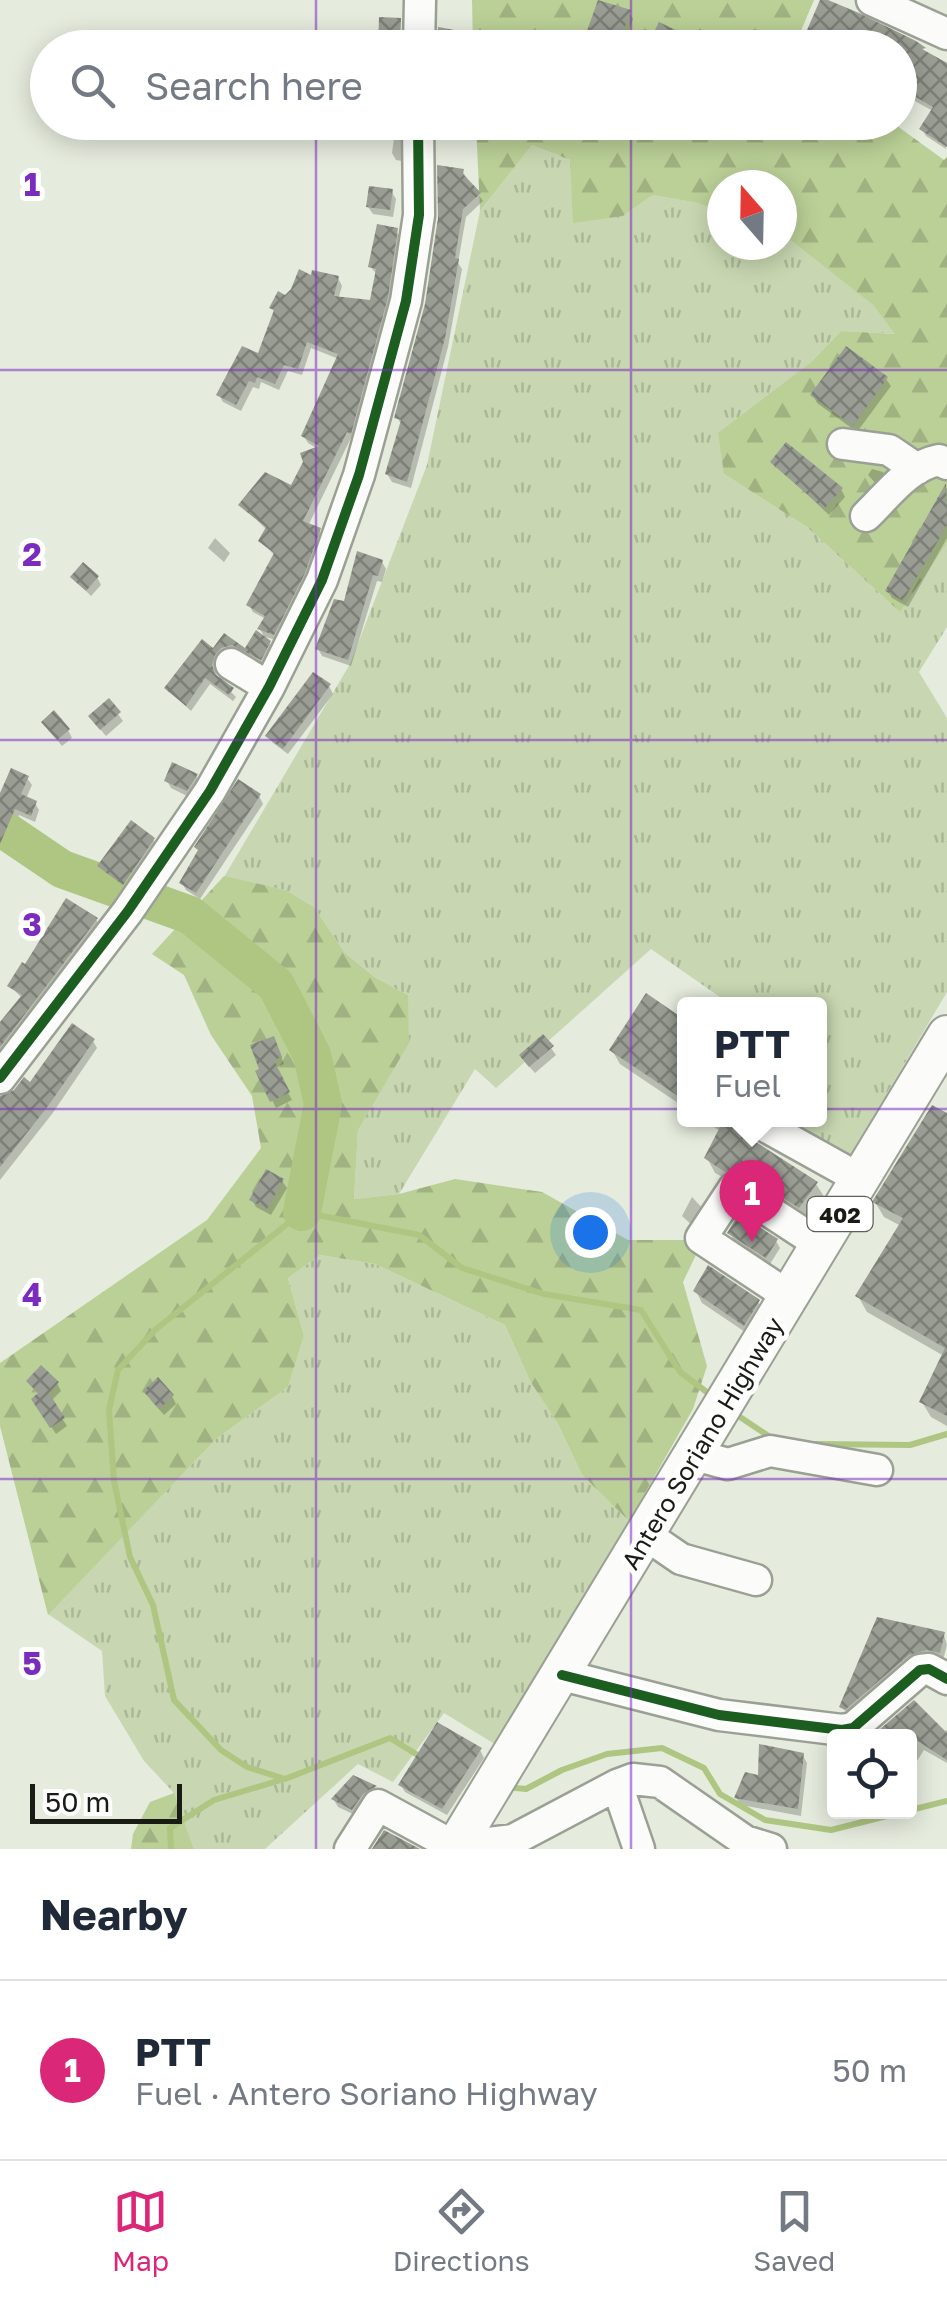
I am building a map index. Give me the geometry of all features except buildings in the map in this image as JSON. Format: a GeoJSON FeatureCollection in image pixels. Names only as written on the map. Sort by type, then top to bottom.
{"type":"FeatureCollection","features":[{"type":"Feature","properties":{"kind":"main road","name":"Antero Soriano Highway"},"geometry":{"type":"LineString","coordinates":[[454,1848],[947,1036]]}},
{"type":"Feature","properties":{"kind":"street"},"geometry":{"type":"LineString","coordinates":[[419,30],[420,0]]}},
{"type":"Feature","properties":{"kind":"street"},"geometry":{"type":"LineString","coordinates":[[872,0],[947,34]]}},
{"type":"Feature","properties":{"kind":"street"},"geometry":{"type":"LineString","coordinates":[[0,1078],[136,899],[210,791],[270,687],[322,580],[344,526],[393,360],[419,216],[418,140]]}},
{"type":"Feature","properties":{"kind":"street"},"geometry":{"type":"LineString","coordinates":[[843,444],[889,450],[916,469]]}},
{"type":"Feature","properties":{"kind":"street"},"geometry":{"type":"LineString","coordinates":[[866,516],[916,469],[940,460],[947,464]]}},
{"type":"Feature","properties":{"kind":"street"},"geometry":{"type":"LineString","coordinates":[[231,664],[270,687]]}},
{"type":"Feature","properties":{"kind":"street"},"geometry":{"type":"LineString","coordinates":[[767,1127],[860,1179]]}},
{"type":"Feature","properties":{"kind":"street"},"geometry":{"type":"LineString","coordinates":[[790,1296],[701,1238],[734,1188],[821,1246]]}},
{"type":"Feature","properties":{"kind":"street"},"geometry":{"type":"LineString","coordinates":[[695,1455],[728,1464],[770,1451],[876,1470]]}},
{"type":"Feature","properties":{"kind":"street"},"geometry":{"type":"LineString","coordinates":[[646,1535],[681,1558],[756,1580]]}},
{"type":"Feature","properties":{"kind":"street"},"geometry":{"type":"LineString","coordinates":[[562,1675],[718,1715],[842,1730],[853,1728],[920,1670],[944,1672]]}},
{"type":"Feature","properties":{"kind":"street"},"geometry":{"type":"LineString","coordinates":[[350,1849],[378,1805],[454,1848],[513,1840],[633,1779],[660,1782],[720,1835],[771,1849]]}},
{"type":"Feature","properties":{"kind":"street"},"geometry":{"type":"LineString","coordinates":[[617,1785],[640,1849]]}},
{"type":"Feature","properties":{"kind":"green space"},"geometry":{"type":"Polygon","coordinates":[[[472,0],[814,0],[801,30],[473,30],[472,0]]]}},
{"type":"Feature","properties":{"kind":"green space"},"geometry":{"type":"Polygon","coordinates":[[[477,140],[916,140],[944,160],[947,157],[947,543],[900,612],[807,527],[724,474],[718,433],[810,363],[841,331],[895,334],[873,305],[797,245],[797,170],[707,170],[707,206],[653,195],[623,216],[573,223],[570,160],[532,145],[480,211],[477,140]]]}},
{"type":"Feature","properties":{"kind":"green space"},"geometry":{"type":"Polygon","coordinates":[[[532,145],[570,160],[623,216],[653,195],[707,206],[707,260],[797,260],[797,243],[873,305],[896,334],[841,331],[810,363],[724,474],[807,527],[899,611],[947,543],[947,627],[919,672],[947,718],[947,992],[849,1157],[798,1127],[827,1127],[827,997],[720,997],[651,949],[496,1088],[475,1069],[399,1194],[354,1199],[358,1130],[408,995],[376,978],[345,953],[314,907],[286,890],[224,877],[350,664],[427,465],[480,211],[532,145]]]}},
{"type":"Feature","properties":{"kind":"green space"},"geometry":{"type":"Polygon","coordinates":[[[224,876],[286,890],[314,907],[345,953],[376,978],[408,995],[409,1043],[358,1130],[354,1199],[399,1194],[455,1179],[542,1192],[628,1240],[705,1236],[683,1282],[707,1366],[693,1409],[629,1521],[582,1475],[559,1426],[530,1381],[505,1325],[375,1264],[320,1255],[288,1278],[304,1336],[288,1387],[216,1439],[48,1615],[0,1426],[0,1363],[207,1220],[261,1148],[252,1096],[211,1035],[184,975],[152,954],[224,876]]]}},
{"type":"Feature","properties":{"kind":"green space"},"geometry":{"type":"Polygon","coordinates":[[[320,1255],[375,1264],[505,1325],[530,1381],[559,1426],[582,1475],[629,1521],[498,1746],[444,1713],[393,1782],[358,1764],[265,1849],[194,1849],[173,1792],[144,1761],[105,1696],[102,1651],[48,1614],[216,1439],[288,1387],[304,1336],[288,1278],[320,1255]]]}},
{"type":"Feature","properties":{"kind":"green space"},"geometry":{"type":"Polygon","coordinates":[[[174,1793],[194,1849],[131,1849],[133,1834],[150,1802],[174,1793]]]}},
{"type":"Feature","properties":{"kind":"waterway"},"geometry":{"type":"LineString","coordinates":[[0,827],[62,869],[190,915],[276,985],[312,1055],[323,1104],[302,1212]]}},
{"type":"Feature","properties":{"kind":"waterway"},"geometry":{"type":"LineString","coordinates":[[424,1759],[390,1738],[285,1779],[247,1767],[221,1750],[174,1700],[153,1605],[130,1557],[114,1481],[109,1410],[118,1370],[155,1330],[302,1212],[419,1235],[462,1268],[544,1294],[641,1310],[680,1372],[712,1396]]}},
{"type":"Feature","properties":{"kind":"waterway"},"geometry":{"type":"LineString","coordinates":[[734,1413],[773,1439]]}},
{"type":"Feature","properties":{"kind":"waterway"},"geometry":{"type":"LineString","coordinates":[[815,1444],[910,1445],[947,1434]]}},
{"type":"Feature","properties":{"kind":"waterway"},"geometry":{"type":"LineString","coordinates":[[505,1787],[526,1789],[562,1770],[607,1754],[662,1748],[704,1768],[720,1794],[765,1820],[831,1830],[947,1801]]}},
{"type":"Feature","properties":{"kind":"waterway"},"geometry":{"type":"LineString","coordinates":[[171,1849],[170,1828],[214,1800],[281,1780]]}},
{"type":"Feature","properties":{"kind":"cycle path"},"geometry":{"type":"LineString","coordinates":[[0,1078],[128,911],[210,791],[269,687],[322,580],[359,475],[406,301],[419,215],[418,140]]}},
{"type":"Feature","properties":{"kind":"cycle path"},"geometry":{"type":"LineString","coordinates":[[562,1675],[719,1715],[842,1730],[853,1728],[920,1670],[929,1669],[947,1679]]}},
{"type":"Feature","properties":{"kind":"place","name":"PTT"},"geometry":{"type":"Point","coordinates":[752,1242]}}]}
